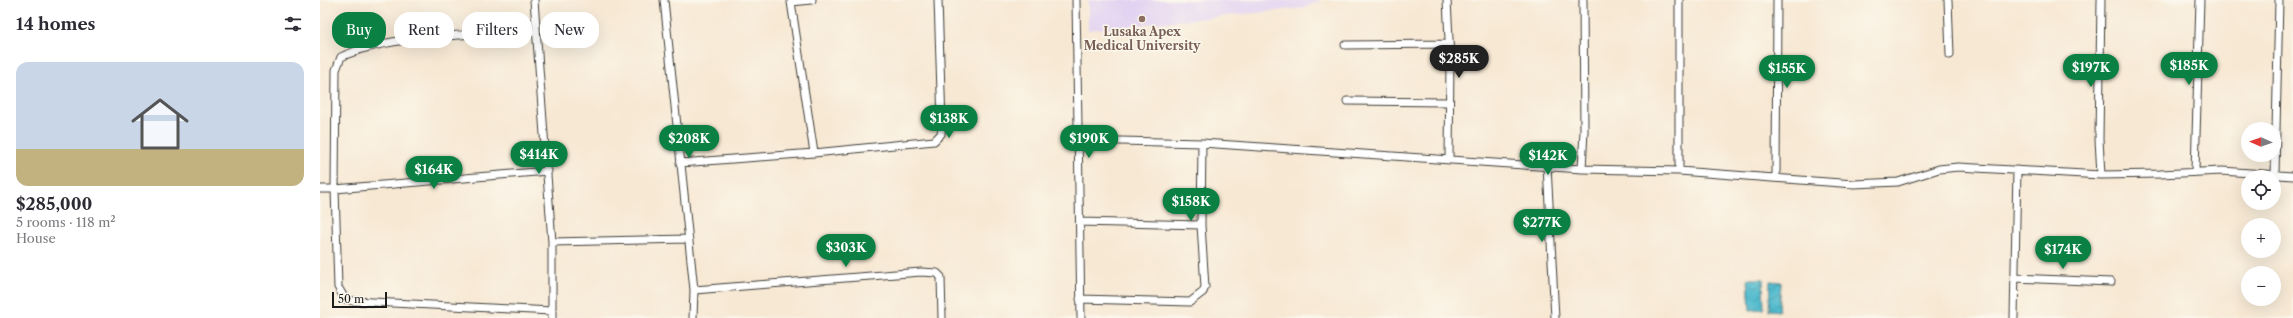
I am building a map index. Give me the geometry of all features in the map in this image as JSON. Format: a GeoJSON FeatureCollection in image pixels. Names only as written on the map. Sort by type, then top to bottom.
{"type":"FeatureCollection","features":[{"type":"Feature","properties":{"kind":"street"},"geometry":{"type":"LineString","coordinates":[[534,0],[535,32],[548,171],[552,242],[552,315],[345,300],[338,287],[338,240],[335,189],[336,70],[341,57],[362,49],[413,40],[535,32]]}},
{"type":"Feature","properties":{"kind":"street"},"geometry":{"type":"LineString","coordinates":[[664,0],[694,290],[693,318]]}},
{"type":"Feature","properties":{"kind":"street"},"geometry":{"type":"LineString","coordinates":[[812,0],[791,2],[814,153]]}},
{"type":"Feature","properties":{"kind":"street"},"geometry":{"type":"LineString","coordinates":[[680,163],[814,153],[934,141],[941,134],[938,0]]}},
{"type":"Feature","properties":{"kind":"street"},"geometry":{"type":"LineString","coordinates":[[1076,0],[1081,318]]}},
{"type":"Feature","properties":{"kind":"street"},"geometry":{"type":"LineString","coordinates":[[1447,0],[1448,44],[1450,59],[1448,102],[1449,159]]}},
{"type":"Feature","properties":{"kind":"street"},"geometry":{"type":"LineString","coordinates":[[1582,0],[1584,131],[1582,169]]}},
{"type":"Feature","properties":{"kind":"street"},"geometry":{"type":"LineString","coordinates":[[1679,0],[1679,171]]}},
{"type":"Feature","properties":{"kind":"street"},"geometry":{"type":"LineString","coordinates":[[1776,178],[1777,0]]}},
{"type":"Feature","properties":{"kind":"street"},"geometry":{"type":"LineString","coordinates":[[1948,0],[1950,55]]}},
{"type":"Feature","properties":{"kind":"street"},"geometry":{"type":"LineString","coordinates":[[2101,0],[2099,139],[2102,175]]}},
{"type":"Feature","properties":{"kind":"street"},"geometry":{"type":"LineString","coordinates":[[2195,171],[2200,0]]}},
{"type":"Feature","properties":{"kind":"street"},"geometry":{"type":"LineString","coordinates":[[2276,170],[2279,0]]}},
{"type":"Feature","properties":{"kind":"street"},"geometry":{"type":"LineString","coordinates":[[1345,45],[1448,44]]}},
{"type":"Feature","properties":{"kind":"street"},"geometry":{"type":"LineString","coordinates":[[1347,101],[1448,102]]}},
{"type":"Feature","properties":{"kind":"street"},"geometry":{"type":"LineString","coordinates":[[1079,140],[1202,143],[1582,169],[1679,171],[1854,184],[1879,184],[1958,167],[2102,175],[2160,174],[2195,171],[2241,173]]}},
{"type":"Feature","properties":{"kind":"street"},"geometry":{"type":"LineString","coordinates":[[1080,299],[1190,302],[1203,292],[1205,287],[1201,225],[1202,143]]}},
{"type":"Feature","properties":{"kind":"street"},"geometry":{"type":"LineString","coordinates":[[1547,166],[1555,318]]}},
{"type":"Feature","properties":{"kind":"street"},"geometry":{"type":"LineString","coordinates":[[2014,318],[2017,170]]}},
{"type":"Feature","properties":{"kind":"street"},"geometry":{"type":"LineString","coordinates":[[320,189],[548,171]]}},
{"type":"Feature","properties":{"kind":"street"},"geometry":{"type":"LineString","coordinates":[[2281,175],[2293,176]]}},
{"type":"Feature","properties":{"kind":"street"},"geometry":{"type":"LineString","coordinates":[[1080,222],[1201,225]]}},
{"type":"Feature","properties":{"kind":"street"},"geometry":{"type":"LineString","coordinates":[[552,242],[688,239]]}},
{"type":"Feature","properties":{"kind":"street"},"geometry":{"type":"LineString","coordinates":[[694,290],[921,272],[937,273],[941,277],[942,318]]}},
{"type":"Feature","properties":{"kind":"street"},"geometry":{"type":"LineString","coordinates":[[2014,278],[2111,282]]}},
{"type":"Feature","properties":{"kind":"shaded area","name":"Lusaka Apex Medical University"},"geometry":{"type":"Polygon","coordinates":[[[1088,0],[1322,0],[1303,8],[1088,30],[1088,0]]]}},
{"type":"Feature","properties":{"kind":"water"},"geometry":{"type":"Polygon","coordinates":[[[1748,279],[1763,279],[1764,309],[1750,310],[1748,279]]]}},
{"type":"Feature","properties":{"kind":"water"},"geometry":{"type":"Polygon","coordinates":[[[1770,281],[1781,282],[1779,311],[1769,310],[1770,281]]]}},
{"type":"Feature","properties":{"kind":"place","name":"Lusaka Apex Medical University"},"geometry":{"type":"Point","coordinates":[1142,19]}}]}
